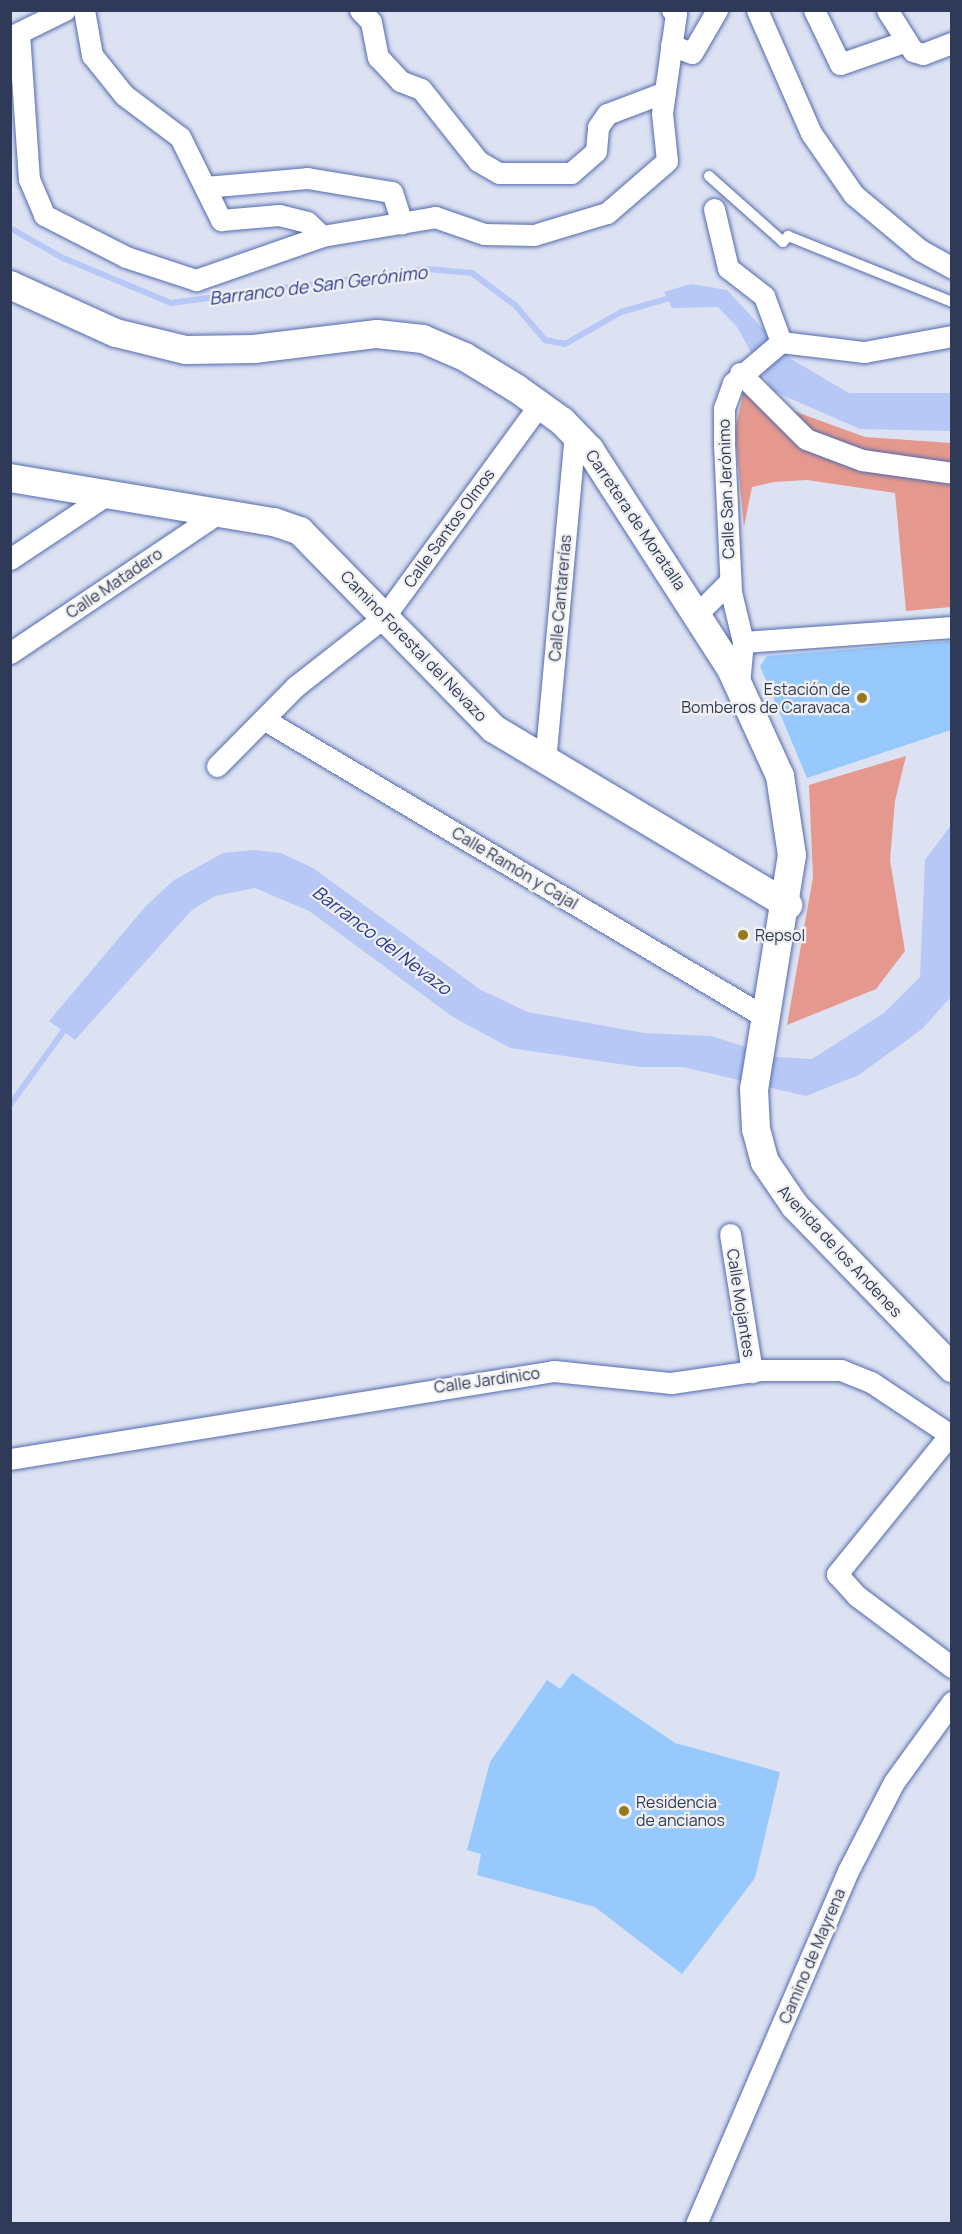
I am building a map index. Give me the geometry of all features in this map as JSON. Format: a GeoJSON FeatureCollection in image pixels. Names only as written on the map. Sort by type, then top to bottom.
{"type":"FeatureCollection","features":[{"type":"Feature","properties":{"kind":"main road","name":"Carretera de Moratalla"},"geometry":{"type":"LineString","coordinates":[[10,285],[116,333],[186,350],[254,349],[377,334],[415,338],[465,357],[540,404],[575,433],[620,492],[702,611],[729,643],[740,684],[772,751],[785,797],[792,855],[788,905]]}},
{"type":"Feature","properties":{"kind":"main road","name":"Camino Forestal del Nevazo"},"geometry":{"type":"LineString","coordinates":[[10,478],[108,494],[300,531],[477,714],[545,762],[788,905]]}},
{"type":"Feature","properties":{"kind":"main road","name":"Avenida de los Andenes"},"geometry":{"type":"LineString","coordinates":[[788,905],[764,1025],[754,1105],[761,1150],[784,1193],[951,1368]]}},
{"type":"Feature","properties":{"kind":"street"},"geometry":{"type":"LineString","coordinates":[[65,10],[15,35],[29,179],[38,205],[54,222],[149,266],[196,280],[322,236],[435,217],[484,234],[534,234],[607,213],[667,161],[665,92],[674,12]]}},
{"type":"Feature","properties":{"kind":"street"},"geometry":{"type":"LineString","coordinates":[[84,10],[92,55],[124,95],[180,137],[221,220],[279,215],[307,222],[322,236]]}},
{"type":"Feature","properties":{"kind":"street"},"geometry":{"type":"LineString","coordinates":[[360,10],[371,22],[378,57],[400,81],[421,89],[478,161],[500,173],[571,173],[596,152],[598,127],[606,114],[665,92]]}},
{"type":"Feature","properties":{"kind":"street"},"geometry":{"type":"LineString","coordinates":[[671,45],[692,53],[717,10]]}},
{"type":"Feature","properties":{"kind":"street"},"geometry":{"type":"LineString","coordinates":[[757,10],[769,21],[811,133],[854,195],[920,250],[951,268]]}},
{"type":"Feature","properties":{"kind":"street"},"geometry":{"type":"LineString","coordinates":[[814,10],[840,64],[903,42]]}},
{"type":"Feature","properties":{"kind":"street"},"geometry":{"type":"LineString","coordinates":[[887,10],[903,42],[923,54],[951,43]]}},
{"type":"Feature","properties":{"kind":"street"},"geometry":{"type":"LineString","coordinates":[[205,187],[308,178],[392,192],[402,223]]}},
{"type":"Feature","properties":{"kind":"street"},"geometry":{"type":"LineString","coordinates":[[714,209],[728,268],[764,296],[778,344]]}},
{"type":"Feature","properties":{"kind":"street"},"geometry":{"type":"LineString","coordinates":[[951,336],[864,352],[778,344],[748,367],[806,439],[862,460],[951,473]]}},
{"type":"Feature","properties":{"kind":"street","name":"Calle San Jerónimo"},"geometry":{"type":"LineString","coordinates":[[729,643],[736,615],[730,581],[724,408],[748,367]]}},
{"type":"Feature","properties":{"kind":"street","name":"Calle Santos Olmos"},"geometry":{"type":"LineString","coordinates":[[217,766],[265,720],[296,686],[384,617],[540,404]]}},
{"type":"Feature","properties":{"kind":"street","name":"Calle Cantarerías"},"geometry":{"type":"LineString","coordinates":[[545,762],[575,433]]}},
{"type":"Feature","properties":{"kind":"street"},"geometry":{"type":"LineString","coordinates":[[10,559],[108,494]]}},
{"type":"Feature","properties":{"kind":"street","name":"Calle Matadero"},"geometry":{"type":"LineString","coordinates":[[10,653],[217,514]]}},
{"type":"Feature","properties":{"kind":"street"},"geometry":{"type":"LineString","coordinates":[[702,611],[730,581]]}},
{"type":"Feature","properties":{"kind":"street"},"geometry":{"type":"LineString","coordinates":[[702,611],[719,605],[736,615]]}},
{"type":"Feature","properties":{"kind":"street"},"geometry":{"type":"LineString","coordinates":[[729,643],[951,627]]}},
{"type":"Feature","properties":{"kind":"street","name":"Calle Ramón y Cajal"},"geometry":{"type":"LineString","coordinates":[[265,720],[764,1025]]}},
{"type":"Feature","properties":{"kind":"street","name":"Calle Mojantes"},"geometry":{"type":"LineString","coordinates":[[730,1234],[752,1372]]}},
{"type":"Feature","properties":{"kind":"street","name":"Calle Jardinico"},"geometry":{"type":"LineString","coordinates":[[10,1459],[530,1372],[576,1371],[672,1383],[807,1366],[840,1370],[871,1382],[951,1434]]}},
{"type":"Feature","properties":{"kind":"street"},"geometry":{"type":"LineString","coordinates":[[951,1434],[837,1574],[857,1596],[951,1667]]}},
{"type":"Feature","properties":{"kind":"street","name":"Camino de Mayrena"},"geometry":{"type":"LineString","coordinates":[[696,2223],[848,1871],[894,1782],[951,1702]]}},
{"type":"Feature","properties":{"kind":"lane"},"geometry":{"type":"LineString","coordinates":[[709,176],[783,242],[788,236],[951,302]]}},
{"type":"Feature","properties":{"kind":"shaded area"},"geometry":{"type":"Polygon","coordinates":[[[745,386],[791,410],[865,437],[951,443],[951,607],[906,611],[895,493],[807,480],[774,482],[752,487],[744,527],[735,431],[745,386]]]}},
{"type":"Feature","properties":{"kind":"shaded area"},"geometry":{"type":"Polygon","coordinates":[[[906,756],[895,801],[890,860],[905,951],[876,989],[787,1025],[813,877],[809,785],[906,756]]]}},
{"type":"Feature","properties":{"kind":"water"},"geometry":{"type":"Polygon","coordinates":[[[691,284],[727,290],[791,359],[849,393],[951,393],[951,431],[860,429],[773,391],[737,327],[718,307],[672,308],[664,292],[691,284]]]}},
{"type":"Feature","properties":{"kind":"water"},"geometry":{"type":"Polygon","coordinates":[[[951,825],[950,998],[922,1029],[859,1075],[806,1096],[683,1067],[640,1067],[510,1048],[453,1017],[309,911],[255,888],[215,896],[192,910],[75,1040],[49,1021],[145,907],[174,880],[223,853],[254,850],[281,853],[313,868],[481,990],[528,1012],[644,1033],[711,1036],[777,1057],[812,1059],[884,1013],[920,977],[925,860],[951,825]]]}},
{"type":"Feature","properties":{"kind":"building","name":"Estación de Bomberos de Caravaca"},"geometry":{"type":"Polygon","coordinates":[[[951,641],[951,730],[807,778],[760,666],[767,656],[951,641]]]}},
{"type":"Feature","properties":{"kind":"building","name":"Residencia de ancianos"},"geometry":{"type":"Polygon","coordinates":[[[572,1673],[675,1743],[780,1772],[755,1878],[682,1974],[595,1907],[477,1875],[481,1854],[467,1850],[490,1762],[547,1680],[560,1689],[572,1673]]]}},
{"type":"Feature","properties":{"kind":"waterway","name":"Barranco de San Gerónimo"},"geometry":{"type":"LineString","coordinates":[[10,228],[63,258],[171,303],[427,269],[472,273],[516,306],[545,340],[565,344],[621,312],[673,297]]}},
{"type":"Feature","properties":{"kind":"waterway","name":"Barranco del Nevazo"},"geometry":{"type":"LineString","coordinates":[[10,1105],[68,1025]]}},
{"type":"Feature","properties":{"kind":"place","name":"Estación de Bomberos de Caravaca"},"geometry":{"type":"Point","coordinates":[862,698]}},
{"type":"Feature","properties":{"kind":"place","name":"Repsol"},"geometry":{"type":"Point","coordinates":[743,935]}},
{"type":"Feature","properties":{"kind":"place","name":"Residencia de ancianos"},"geometry":{"type":"Point","coordinates":[624,1811]}}]}
